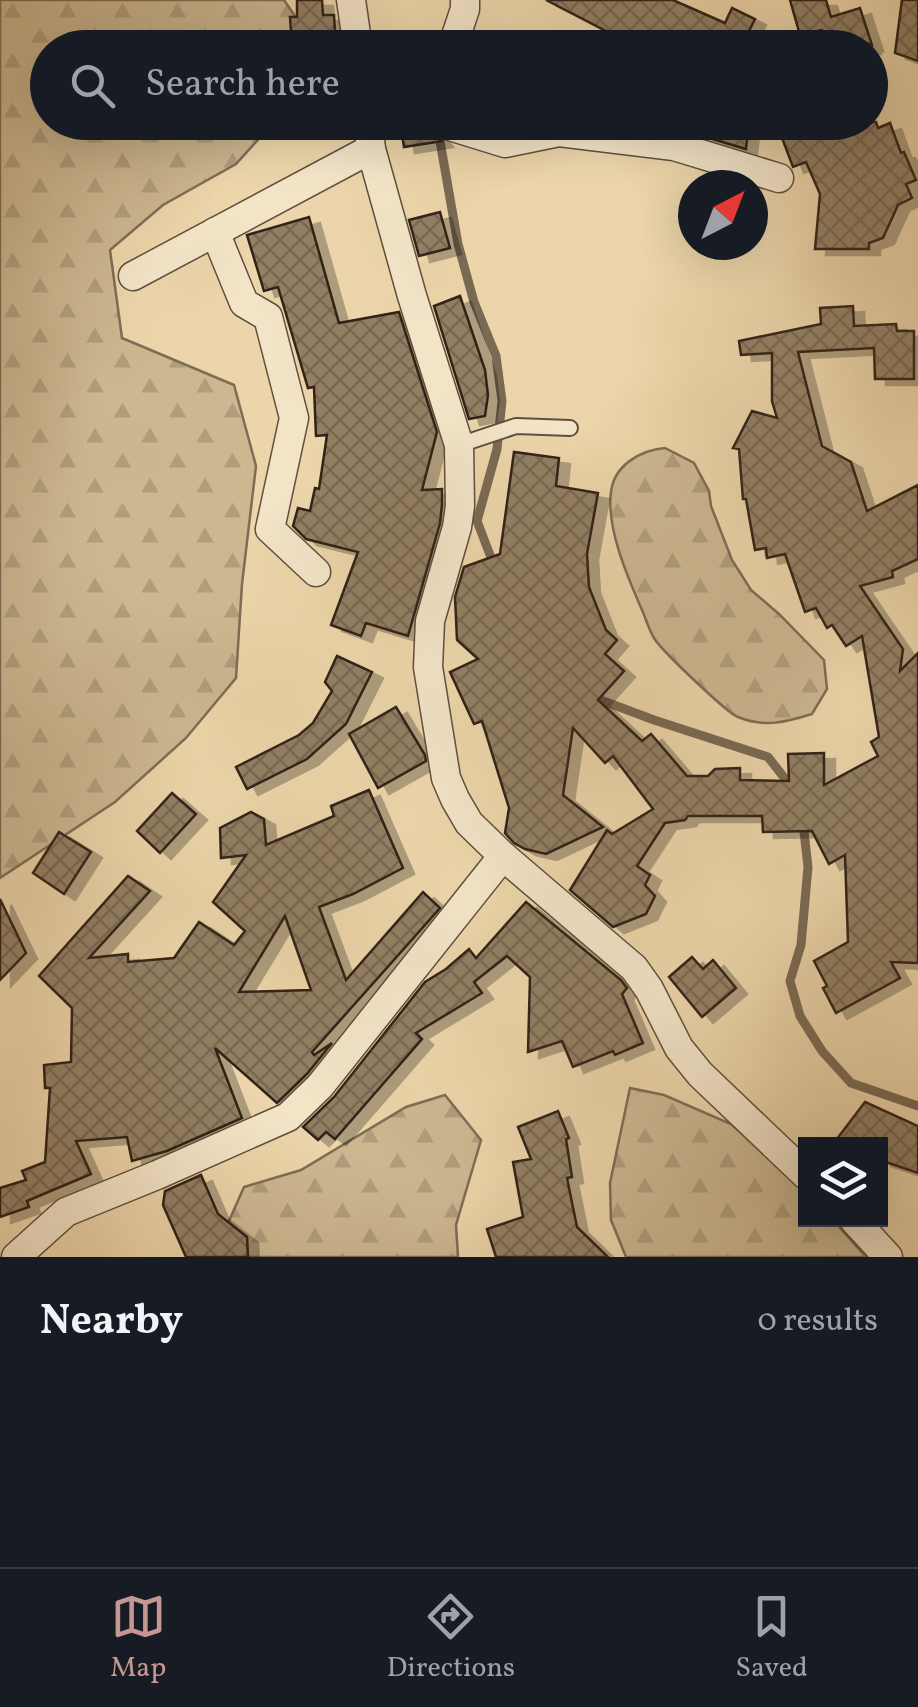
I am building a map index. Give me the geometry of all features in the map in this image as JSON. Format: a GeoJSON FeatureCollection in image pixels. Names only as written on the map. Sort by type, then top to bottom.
{"type":"FeatureCollection","features":[{"type":"Feature","properties":{"kind":"street"},"geometry":{"type":"LineString","coordinates":[[351,0],[355,30]]}},
{"type":"Feature","properties":{"kind":"street"},"geometry":{"type":"LineString","coordinates":[[459,30],[466,10],[465,0]]}},
{"type":"Feature","properties":{"kind":"street"},"geometry":{"type":"LineString","coordinates":[[134,276],[215,232],[364,140]]}},
{"type":"Feature","properties":{"kind":"street"},"geometry":{"type":"LineString","coordinates":[[371,140],[412,296],[459,445],[457,527],[430,621],[428,666],[446,778],[470,823],[634,968],[649,988],[679,1048],[700,1074],[798,1167]]}},
{"type":"Feature","properties":{"kind":"street"},"geometry":{"type":"LineString","coordinates":[[495,140],[520,140]]}},
{"type":"Feature","properties":{"kind":"street"},"geometry":{"type":"LineString","coordinates":[[625,140],[674,146],[779,178]]}},
{"type":"Feature","properties":{"kind":"street"},"geometry":{"type":"LineString","coordinates":[[215,232],[244,303],[268,317],[294,418],[270,528],[316,572]]}},
{"type":"Feature","properties":{"kind":"street"},"geometry":{"type":"LineString","coordinates":[[16,1257],[66,1212],[288,1116],[320,1086],[503,856]]}},
{"type":"Feature","properties":{"kind":"street"},"geometry":{"type":"LineString","coordinates":[[860,1227],[888,1257]]}},
{"type":"Feature","properties":{"kind":"lane"},"geometry":{"type":"LineString","coordinates":[[459,445],[516,426],[570,428]]}},
{"type":"Feature","properties":{"kind":"green space"},"geometry":{"type":"Polygon","coordinates":[[[0,0],[284,0],[297,19],[298,30],[30,30],[30,140],[258,140],[236,164],[163,205],[110,250],[122,338],[234,385],[256,466],[236,678],[186,738],[115,802],[0,878],[0,0]]]}},
{"type":"Feature","properties":{"kind":"green space"},"geometry":{"type":"Polygon","coordinates":[[[665,448],[694,463],[709,491],[732,560],[751,590],[824,660],[827,689],[812,714],[766,723],[738,717],[694,680],[652,635],[619,552],[610,506],[613,482],[623,467],[647,452],[665,448]]]}},
{"type":"Feature","properties":{"kind":"green space"},"geometry":{"type":"Polygon","coordinates":[[[630,1088],[664,1095],[731,1124],[798,1182],[798,1227],[839,1227],[866,1257],[626,1257],[611,1220],[610,1183],[630,1088]]]}},
{"type":"Feature","properties":{"kind":"green space"},"geometry":{"type":"Polygon","coordinates":[[[445,1095],[481,1140],[456,1225],[458,1257],[213,1257],[244,1187],[301,1170],[406,1107],[445,1095]]]}},
{"type":"Feature","properties":{"kind":"building"},"geometry":{"type":"Polygon","coordinates":[[[297,0],[322,0],[323,15],[334,15],[335,30],[291,30],[290,17],[297,17],[297,0]]]}},
{"type":"Feature","properties":{"kind":"building"},"geometry":{"type":"Polygon","coordinates":[[[546,0],[673,0],[725,23],[732,8],[755,19],[750,30],[604,30],[546,0]]]}},
{"type":"Feature","properties":{"kind":"building"},"geometry":{"type":"Polygon","coordinates":[[[790,0],[826,0],[831,17],[860,8],[867,30],[822,30],[799,30],[790,0]]]}},
{"type":"Feature","properties":{"kind":"building"},"geometry":{"type":"Polygon","coordinates":[[[902,0],[918,0],[918,61],[895,53],[902,0]]]}},
{"type":"Feature","properties":{"kind":"building"},"geometry":{"type":"Polygon","coordinates":[[[890,123],[916,180],[906,184],[912,198],[898,205],[883,238],[869,243],[869,249],[815,249],[820,194],[806,162],[793,167],[783,140],[888,140],[890,123]]]}},
{"type":"Feature","properties":{"kind":"building"},"geometry":{"type":"Polygon","coordinates":[[[403,140],[442,141],[404,147],[403,140]]]}},
{"type":"Feature","properties":{"kind":"building"},"geometry":{"type":"Polygon","coordinates":[[[716,140],[747,140],[746,149],[716,140]]]}},
{"type":"Feature","properties":{"kind":"building"},"geometry":{"type":"Polygon","coordinates":[[[440,212],[450,248],[419,256],[409,220],[440,212]]]}},
{"type":"Feature","properties":{"kind":"building"},"geometry":{"type":"Polygon","coordinates":[[[309,217],[339,323],[399,312],[437,432],[422,490],[442,489],[440,523],[408,636],[366,623],[361,636],[331,625],[358,552],[306,539],[293,526],[298,508],[310,511],[315,488],[319,489],[327,435],[316,436],[314,387],[308,388],[278,287],[264,291],[247,235],[309,217]]]}},
{"type":"Feature","properties":{"kind":"building"},"geometry":{"type":"Polygon","coordinates":[[[460,296],[485,370],[488,395],[485,416],[469,419],[434,306],[460,296]]]}},
{"type":"Feature","properties":{"kind":"building"},"geometry":{"type":"Polygon","coordinates":[[[853,306],[854,326],[896,324],[897,331],[914,331],[914,379],[875,379],[874,348],[798,352],[822,446],[851,462],[867,511],[918,485],[918,559],[892,571],[893,577],[860,586],[903,649],[900,671],[918,653],[918,963],[891,962],[900,978],[836,1013],[814,961],[848,942],[845,855],[829,864],[812,831],[763,832],[762,816],[688,816],[665,823],[637,866],[650,875],[645,885],[655,896],[646,914],[613,927],[570,890],[607,830],[612,834],[653,809],[613,756],[605,763],[573,728],[563,795],[603,827],[546,854],[514,843],[505,833],[509,808],[482,721],[474,724],[450,672],[478,659],[457,640],[455,597],[464,567],[500,554],[514,452],[559,458],[556,486],[598,493],[587,554],[589,587],[606,630],[617,640],[605,654],[624,671],[598,700],[642,741],[651,734],[687,776],[708,776],[715,769],[740,768],[740,780],[789,781],[788,754],[824,753],[824,785],[878,756],[871,742],[879,737],[862,636],[846,646],[832,625],[827,628],[816,608],[805,612],[785,554],[767,558],[766,548],[755,550],[743,499],[739,449],[733,448],[752,411],[777,418],[772,401],[772,353],[741,355],[739,341],[821,324],[820,308],[853,306]]]}},
{"type":"Feature","properties":{"kind":"building"},"geometry":{"type":"Polygon","coordinates":[[[337,656],[372,672],[346,724],[307,759],[247,789],[236,767],[299,735],[313,723],[332,691],[325,682],[337,656]]]}},
{"type":"Feature","properties":{"kind":"building"},"geometry":{"type":"Polygon","coordinates":[[[396,707],[426,761],[378,788],[349,734],[396,707]]]}},
{"type":"Feature","properties":{"kind":"building"},"geometry":{"type":"Polygon","coordinates":[[[369,790],[403,868],[319,907],[346,980],[423,892],[440,908],[312,1052],[314,1055],[332,1043],[277,1103],[215,1048],[242,1118],[167,1151],[132,1161],[127,1137],[76,1141],[91,1174],[27,1201],[29,1207],[0,1217],[0,1188],[26,1180],[22,1171],[45,1162],[50,1088],[45,1088],[44,1065],[71,1062],[72,1008],[39,976],[128,876],[150,891],[89,958],[128,954],[128,962],[174,958],[199,922],[234,945],[245,931],[213,902],[246,855],[221,858],[220,828],[251,812],[264,819],[266,845],[334,816],[331,806],[369,790]],[[285,916],[239,992],[311,990],[285,916]]]}},
{"type":"Feature","properties":{"kind":"building"},"geometry":{"type":"Polygon","coordinates":[[[172,793],[196,814],[160,853],[137,831],[172,793]]]}},
{"type":"Feature","properties":{"kind":"building"},"geometry":{"type":"Polygon","coordinates":[[[59,832],[91,852],[64,894],[33,873],[59,832]]]}},
{"type":"Feature","properties":{"kind":"building"},"geometry":{"type":"Polygon","coordinates":[[[0,899],[26,953],[0,980],[0,899]]]}},
{"type":"Feature","properties":{"kind":"building"},"geometry":{"type":"Polygon","coordinates":[[[526,902],[621,980],[627,988],[622,994],[643,1043],[573,1067],[562,1041],[528,1052],[530,977],[507,956],[474,982],[482,993],[416,1033],[422,1039],[335,1139],[326,1132],[318,1140],[303,1127],[334,1097],[425,982],[469,949],[476,958],[526,902]]]}},
{"type":"Feature","properties":{"kind":"building"},"geometry":{"type":"Polygon","coordinates":[[[692,957],[703,969],[713,960],[736,988],[702,1017],[669,977],[692,957]]]}},
{"type":"Feature","properties":{"kind":"building"},"geometry":{"type":"Polygon","coordinates":[[[865,1102],[918,1126],[918,1173],[888,1163],[888,1137],[838,1137],[865,1102]]]}},
{"type":"Feature","properties":{"kind":"building"},"geometry":{"type":"Polygon","coordinates":[[[558,1111],[569,1138],[566,1139],[572,1177],[567,1178],[577,1227],[608,1257],[496,1257],[487,1229],[523,1217],[513,1162],[531,1159],[518,1127],[558,1111]]]}},
{"type":"Feature","properties":{"kind":"building"},"geometry":{"type":"Polygon","coordinates":[[[201,1175],[218,1214],[247,1237],[248,1257],[186,1257],[163,1205],[165,1191],[201,1175]]]}},
{"type":"Feature","properties":{"kind":"waterway"},"geometry":{"type":"LineString","coordinates":[[440,140],[458,244],[474,302],[496,356],[502,401],[497,449],[477,521],[495,568]]}},
{"type":"Feature","properties":{"kind":"waterway"},"geometry":{"type":"LineString","coordinates":[[590,696],[768,757],[793,789]]}},
{"type":"Feature","properties":{"kind":"waterway"},"geometry":{"type":"LineString","coordinates":[[803,823],[808,867],[801,945],[790,981],[800,1016],[822,1051],[851,1083],[918,1106]]}}]}
